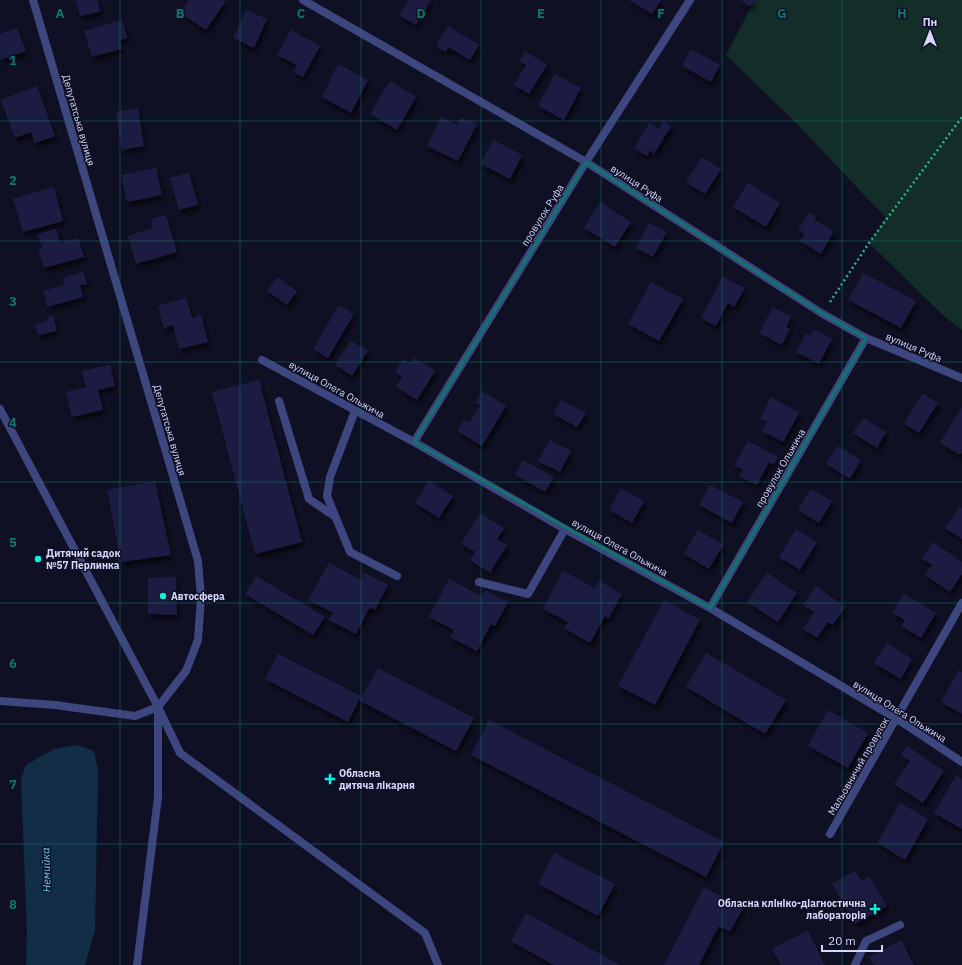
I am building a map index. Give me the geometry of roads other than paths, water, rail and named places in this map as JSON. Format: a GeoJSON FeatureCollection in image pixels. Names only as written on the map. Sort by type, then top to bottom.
{"type":"FeatureCollection","features":[{"type":"Feature","properties":{"kind":"street","name":"Депутатська вулиця"},"geometry":{"type":"LineString","coordinates":[[33,0],[198,561],[200,597],[198,640],[186,671],[158,707]]}},
{"type":"Feature","properties":{"kind":"street","name":"вулиця Руфа"},"geometry":{"type":"LineString","coordinates":[[303,0],[586,162],[823,314],[866,338],[962,378]]}},
{"type":"Feature","properties":{"kind":"street","name":"провулок Руфа"},"geometry":{"type":"LineString","coordinates":[[414,442],[586,162],[690,0]]}},
{"type":"Feature","properties":{"kind":"street","name":"провулок Ольжича"},"geometry":{"type":"LineString","coordinates":[[710,608],[866,338]]}},
{"type":"Feature","properties":{"kind":"street","name":"вулиця Олега Ольжича"},"geometry":{"type":"LineString","coordinates":[[262,360],[414,442],[565,529],[710,608],[897,719],[962,762]]}},
{"type":"Feature","properties":{"kind":"street"},"geometry":{"type":"LineString","coordinates":[[280,401],[309,499],[334,516]]}},
{"type":"Feature","properties":{"kind":"street"},"geometry":{"type":"LineString","coordinates":[[0,409],[158,707],[180,753],[425,933],[438,965]]}},
{"type":"Feature","properties":{"kind":"street"},"geometry":{"type":"LineString","coordinates":[[355,411],[330,478],[327,496],[350,552],[397,576]]}},
{"type":"Feature","properties":{"kind":"street"},"geometry":{"type":"LineString","coordinates":[[479,582],[528,594],[565,529]]}},
{"type":"Feature","properties":{"kind":"street","name":"Мальовничий провулок"},"geometry":{"type":"LineString","coordinates":[[830,834],[962,603]]}},
{"type":"Feature","properties":{"kind":"street"},"geometry":{"type":"LineString","coordinates":[[0,701],[55,705],[135,716],[158,707]]}},
{"type":"Feature","properties":{"kind":"street"},"geometry":{"type":"LineString","coordinates":[[137,965],[158,797],[158,707]]}},
{"type":"Feature","properties":{"kind":"street"},"geometry":{"type":"LineString","coordinates":[[855,965],[866,941],[900,926]]}},
{"type":"Feature","properties":{"kind":"water","name":"Немийка"},"geometry":{"type":"Polygon","coordinates":[[[77,745],[94,751],[98,771],[95,930],[85,965],[26,965],[27,933],[21,779],[26,765],[54,749],[77,745]]]}},
{"type":"Feature","properties":{"kind":"place","name":"Дитячий садок №57 Перлинка"},"geometry":{"type":"Point","coordinates":[38,559]}},
{"type":"Feature","properties":{"kind":"place","name":"Автосфера"},"geometry":{"type":"Point","coordinates":[163,596]}},
{"type":"Feature","properties":{"kind":"place","name":"Обласна дитяча лікарня"},"geometry":{"type":"Point","coordinates":[330,779]}},
{"type":"Feature","properties":{"kind":"place","name":"Обласна клініко-діагностична лабораторія"},"geometry":{"type":"Point","coordinates":[875,909]}}]}
